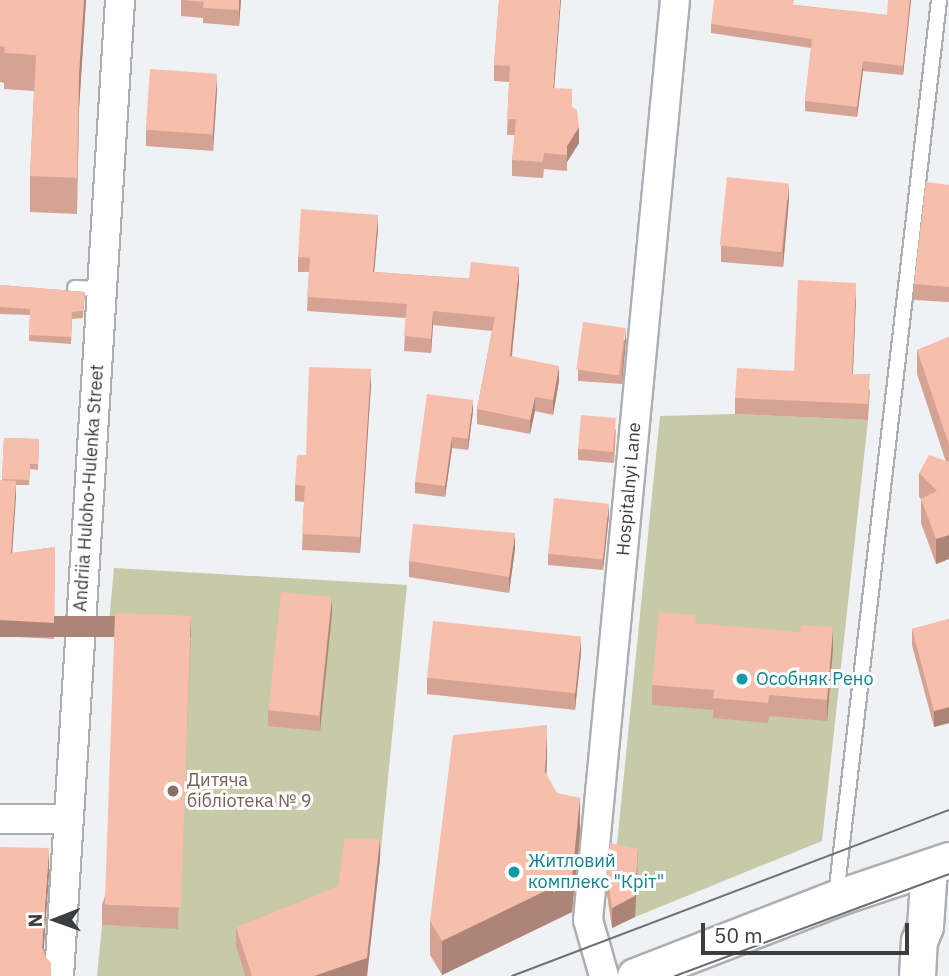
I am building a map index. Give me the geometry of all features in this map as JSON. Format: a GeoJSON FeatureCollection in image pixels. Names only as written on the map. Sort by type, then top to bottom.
{"type":"FeatureCollection","features":[{"type":"Feature","properties":{"kind":"street","name":"Andriia Huloho-Hulenka Street"},"geometry":{"type":"LineString","coordinates":[[59,976],[88,288],[120,0]]}},
{"type":"Feature","properties":{"kind":"street","name":"Hospitalnyi Lane"},"geometry":{"type":"LineString","coordinates":[[604,976],[588,920],[676,0]]}},
{"type":"Feature","properties":{"kind":"street"},"geometry":{"type":"LineString","coordinates":[[0,819],[67,819]]}},
{"type":"Feature","properties":{"kind":"street"},"geometry":{"type":"LineString","coordinates":[[635,976],[836,898],[939,863]]}},
{"type":"Feature","properties":{"kind":"street"},"geometry":{"type":"LineString","coordinates":[[917,976],[919,941],[939,863]]}},
{"type":"Feature","properties":{"kind":"street"},"geometry":{"type":"LineString","coordinates":[[925,926],[932,942],[930,976]]}},
{"type":"Feature","properties":{"kind":"lane"},"geometry":{"type":"LineString","coordinates":[[836,898],[939,0]]}},
{"type":"Feature","properties":{"kind":"green space"},"geometry":{"type":"Polygon","coordinates":[[[735,414],[868,420],[822,841],[635,917],[615,864],[660,416],[735,414]]]}},
{"type":"Feature","properties":{"kind":"green space"},"geometry":{"type":"Polygon","coordinates":[[[114,568],[407,585],[380,859],[338,906],[236,947],[245,976],[97,976],[102,925],[178,928],[190,637],[108,633],[114,568]]]}},
{"type":"Feature","properties":{"kind":"building"},"geometry":{"type":"Polygon","coordinates":[[[0,0],[84,0],[79,73],[77,178],[30,176],[36,55],[4,53],[5,47],[0,46],[0,0]]]}},
{"type":"Feature","properties":{"kind":"building"},"geometry":{"type":"Polygon","coordinates":[[[181,0],[239,0],[239,10],[203,8],[204,2],[181,0]]]}},
{"type":"Feature","properties":{"kind":"building"},"geometry":{"type":"Polygon","coordinates":[[[499,0],[560,0],[553,88],[572,89],[572,107],[577,110],[579,127],[567,146],[567,155],[544,153],[543,162],[512,160],[516,119],[507,119],[510,66],[494,65],[499,0]]]}},
{"type":"Feature","properties":{"kind":"building"},"geometry":{"type":"Polygon","coordinates":[[[714,0],[794,0],[793,5],[887,15],[888,0],[910,0],[903,66],[863,61],[857,107],[805,101],[812,39],[711,24],[714,0]]]}},
{"type":"Feature","properties":{"kind":"building"},"geometry":{"type":"Polygon","coordinates":[[[150,69],[217,74],[213,135],[146,130],[150,69]]]}},
{"type":"Feature","properties":{"kind":"building"},"geometry":{"type":"Polygon","coordinates":[[[727,177],[789,183],[781,252],[720,246],[727,177]]]}},
{"type":"Feature","properties":{"kind":"building"},"geometry":{"type":"Polygon","coordinates":[[[926,182],[949,185],[949,287],[914,284],[926,182]]]}},
{"type":"Feature","properties":{"kind":"building"},"geometry":{"type":"Polygon","coordinates":[[[301,209],[378,215],[373,272],[469,279],[471,262],[519,267],[510,356],[559,366],[553,400],[535,397],[530,420],[477,409],[495,317],[433,311],[431,339],[404,336],[407,304],[307,297],[310,258],[298,257],[301,209]]]}},
{"type":"Feature","properties":{"kind":"building"},"geometry":{"type":"Polygon","coordinates":[[[798,280],[856,283],[852,374],[870,374],[868,404],[735,398],[737,368],[794,371],[798,280]]]}},
{"type":"Feature","properties":{"kind":"building"},"geometry":{"type":"Polygon","coordinates":[[[0,285],[85,292],[83,311],[72,312],[71,337],[29,335],[30,309],[0,307],[0,285]]]}},
{"type":"Feature","properties":{"kind":"building"},"geometry":{"type":"Polygon","coordinates":[[[583,322],[626,328],[619,376],[576,370],[583,322]]]}},
{"type":"Feature","properties":{"kind":"building"},"geometry":{"type":"Polygon","coordinates":[[[949,337],[949,445],[917,350],[949,337]]]}},
{"type":"Feature","properties":{"kind":"building"},"geometry":{"type":"Polygon","coordinates":[[[309,367],[371,369],[360,537],[302,534],[305,486],[295,485],[297,455],[306,455],[309,367]]]}},
{"type":"Feature","properties":{"kind":"building"},"geometry":{"type":"Polygon","coordinates":[[[427,394],[473,400],[468,439],[452,437],[445,486],[415,482],[427,394]]]}},
{"type":"Feature","properties":{"kind":"building"},"geometry":{"type":"Polygon","coordinates":[[[581,415],[616,418],[613,452],[578,449],[581,415]]]}},
{"type":"Feature","properties":{"kind":"building"},"geometry":{"type":"Polygon","coordinates":[[[4,438],[39,439],[38,464],[30,464],[29,480],[2,479],[4,438]]]}},
{"type":"Feature","properties":{"kind":"building"},"geometry":{"type":"Polygon","coordinates":[[[929,455],[949,462],[949,535],[936,539],[921,499],[937,491],[919,473],[929,455]]]}},
{"type":"Feature","properties":{"kind":"building"},"geometry":{"type":"Polygon","coordinates":[[[0,480],[16,481],[11,553],[55,547],[54,623],[0,620],[0,480]]]}},
{"type":"Feature","properties":{"kind":"building"},"geometry":{"type":"Polygon","coordinates":[[[554,498],[609,504],[603,559],[548,554],[554,498]]]}},
{"type":"Feature","properties":{"kind":"building"},"geometry":{"type":"Polygon","coordinates":[[[413,524],[515,533],[509,577],[409,561],[413,524]]]}},
{"type":"Feature","properties":{"kind":"building"},"geometry":{"type":"Polygon","coordinates":[[[281,592],[332,597],[319,716],[269,710],[281,592]]]}},
{"type":"Feature","properties":{"kind":"building","name":"Особняк Рено"},"geometry":{"type":"Polygon","coordinates":[[[659,612],[696,615],[695,623],[800,632],[801,625],[833,627],[827,700],[769,695],[768,703],[713,698],[714,690],[652,685],[659,612]]]}},
{"type":"Feature","properties":{"kind":"building"},"geometry":{"type":"Polygon","coordinates":[[[115,613],[191,616],[181,907],[105,905],[115,613]]]}},
{"type":"Feature","properties":{"kind":"building"},"geometry":{"type":"Polygon","coordinates":[[[949,619],[949,707],[934,711],[912,629],[949,619]]]}},
{"type":"Feature","properties":{"kind":"building"},"geometry":{"type":"Polygon","coordinates":[[[433,621],[581,637],[575,693],[427,678],[433,621]]]}},
{"type":"Feature","properties":{"kind":"building","name":"Житловий комплекс \"Кріт\""},"geometry":{"type":"Polygon","coordinates":[[[547,725],[545,772],[557,793],[580,798],[572,878],[442,941],[430,921],[453,735],[547,725]]]}},
{"type":"Feature","properties":{"kind":"building"},"geometry":{"type":"Polygon","coordinates":[[[345,838],[380,839],[367,958],[314,976],[252,976],[236,927],[338,886],[345,838]]]}},
{"type":"Feature","properties":{"kind":"building"},"geometry":{"type":"Polygon","coordinates":[[[610,843],[638,849],[635,896],[612,908],[607,875],[610,843]]]}},
{"type":"Feature","properties":{"kind":"building"},"geometry":{"type":"Polygon","coordinates":[[[0,847],[49,848],[42,947],[51,963],[51,976],[0,976],[0,847]]]}},
{"type":"Feature","properties":{"kind":"tram line"},"geometry":{"type":"LineString","coordinates":[[512,976],[949,810]]}},
{"type":"Feature","properties":{"kind":"tram line"},"geometry":{"type":"LineString","coordinates":[[675,976],[949,874]]}},
{"type":"Feature","properties":{"kind":"place","name":"Особняк Рено"},"geometry":{"type":"Point","coordinates":[742,679]}},
{"type":"Feature","properties":{"kind":"place","name":"Дитяча бібліотека № 9"},"geometry":{"type":"Point","coordinates":[173,791]}},
{"type":"Feature","properties":{"kind":"place","name":"Житловий комплекс \"Кріт\""},"geometry":{"type":"Point","coordinates":[514,872]}}]}
